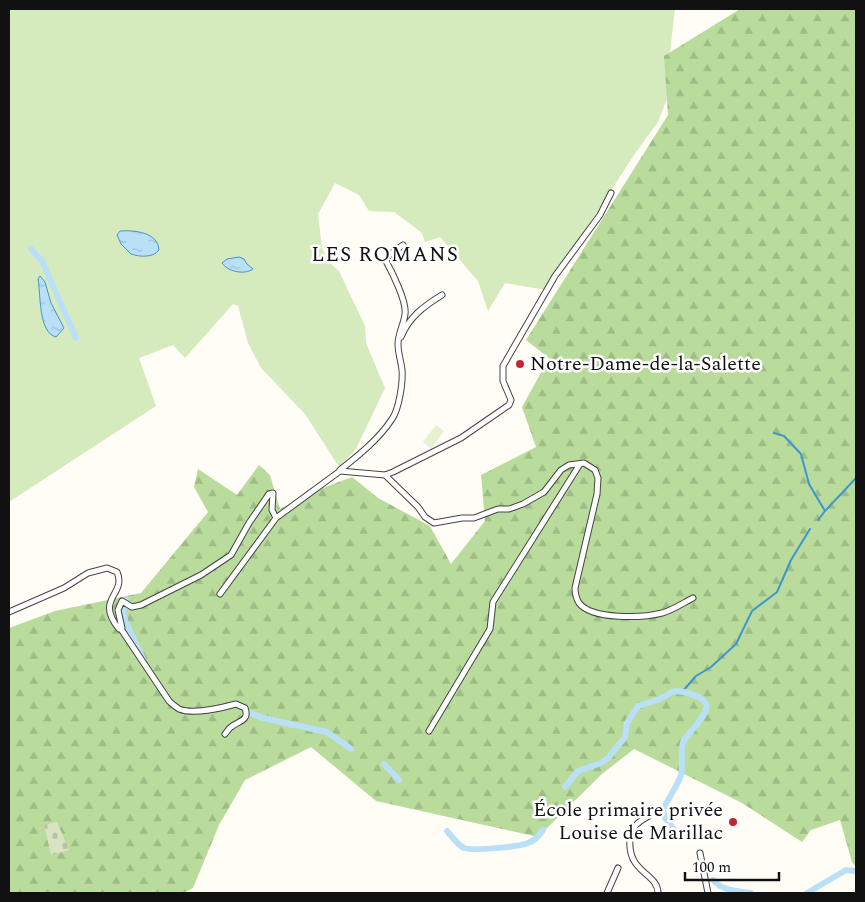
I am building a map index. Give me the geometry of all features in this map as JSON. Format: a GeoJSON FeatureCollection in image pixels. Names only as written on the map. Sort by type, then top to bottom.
{"type":"FeatureCollection","features":[{"type":"Feature","properties":{"kind":"street"},"geometry":{"type":"LineString","coordinates":[[340,471],[384,475],[423,458],[461,438],[509,404],[511,400],[503,381],[503,366],[555,276],[600,215],[611,193]]}},
{"type":"Feature","properties":{"kind":"street"},"geometry":{"type":"LineString","coordinates":[[220,594],[276,518],[363,452],[393,418],[402,380],[398,345],[399,332],[406,313],[405,303],[386,261],[390,255],[402,246]]}},
{"type":"Feature","properties":{"kind":"street"},"geometry":{"type":"LineString","coordinates":[[398,345],[404,329],[412,317],[428,303],[442,295]]}},
{"type":"Feature","properties":{"kind":"street"},"geometry":{"type":"LineString","coordinates":[[429,731],[490,629],[493,602],[580,464]]}},
{"type":"Feature","properties":{"kind":"street"},"geometry":{"type":"LineString","coordinates":[[384,475],[418,507],[425,517],[434,523],[474,518],[498,509],[509,509],[523,504],[544,492],[561,470],[568,465],[584,464],[595,470],[598,478],[575,588],[580,604],[587,609],[611,616],[647,616],[663,613],[693,598]]}},
{"type":"Feature","properties":{"kind":"street"},"geometry":{"type":"LineString","coordinates":[[121,629],[118,610],[119,604],[122,601],[132,607],[141,605],[201,575],[231,555],[249,523],[269,494],[273,493],[272,510],[276,518]]}},
{"type":"Feature","properties":{"kind":"street"},"geometry":{"type":"LineString","coordinates":[[9,612],[64,588],[88,573],[107,568],[117,572],[120,579],[119,587],[111,597],[109,609],[111,618],[121,629],[169,701],[178,708],[190,710],[217,709],[236,704],[245,708],[247,713],[245,719],[232,726],[225,734]]}},
{"type":"Feature","properties":{"kind":"street"},"geometry":{"type":"LineString","coordinates":[[649,816],[640,821],[631,833],[630,850],[636,866],[653,882],[658,889],[658,893]]}},
{"type":"Feature","properties":{"kind":"street"},"geometry":{"type":"LineString","coordinates":[[700,853],[708,893]]}},
{"type":"Feature","properties":{"kind":"street"},"geometry":{"type":"LineString","coordinates":[[607,893],[618,868]]}},
{"type":"Feature","properties":{"kind":"green space"},"geometry":{"type":"Polygon","coordinates":[[[9,9],[675,9],[668,69],[669,94],[658,122],[636,152],[546,290],[505,283],[488,311],[478,281],[440,237],[425,242],[422,233],[394,212],[369,211],[359,195],[335,183],[318,214],[322,248],[331,264],[339,271],[365,326],[366,343],[385,388],[356,449],[339,467],[305,414],[261,368],[248,343],[238,306],[233,304],[185,358],[173,345],[139,358],[156,406],[9,502],[9,9]]]}},
{"type":"Feature","properties":{"kind":"green space"},"geometry":{"type":"Polygon","coordinates":[[[740,9],[856,9],[856,867],[852,862],[840,820],[811,830],[802,842],[742,803],[634,749],[602,774],[538,837],[376,801],[311,747],[245,780],[219,825],[193,888],[183,893],[9,893],[9,628],[55,611],[141,593],[208,512],[194,487],[198,469],[237,495],[259,465],[270,475],[280,509],[315,491],[352,477],[378,498],[430,526],[451,564],[485,521],[481,475],[536,447],[522,407],[549,358],[526,340],[668,115],[664,56],[740,9]]]}},
{"type":"Feature","properties":{"kind":"green space"},"geometry":{"type":"Polygon","coordinates":[[[436,425],[444,431],[431,449],[423,442],[436,425]]]}},
{"type":"Feature","properties":{"kind":"green space"},"geometry":{"type":"Polygon","coordinates":[[[57,822],[69,850],[51,855],[44,825],[57,822]]]}},
{"type":"Feature","properties":{"kind":"water"},"geometry":{"type":"Polygon","coordinates":[[[120,231],[144,233],[154,239],[158,244],[159,250],[146,256],[131,254],[121,244],[117,235],[120,231]]]}},
{"type":"Feature","properties":{"kind":"water"},"geometry":{"type":"Polygon","coordinates":[[[239,257],[244,259],[253,269],[246,272],[237,272],[228,269],[222,263],[227,259],[239,257]]]}},
{"type":"Feature","properties":{"kind":"water"},"geometry":{"type":"Polygon","coordinates":[[[40,276],[45,282],[51,303],[64,328],[56,337],[50,334],[43,321],[38,279],[40,276]]]}},
{"type":"Feature","properties":{"kind":"waterway"},"geometry":{"type":"LineString","coordinates":[[31,249],[42,261],[76,338]]}},
{"type":"Feature","properties":{"kind":"waterway"},"geometry":{"type":"LineString","coordinates":[[774,433],[784,436],[801,454],[809,484],[825,511],[818,520]]}},
{"type":"Feature","properties":{"kind":"waterway"},"geometry":{"type":"LineString","coordinates":[[825,511],[856,478]]}},
{"type":"Feature","properties":{"kind":"waterway"},"geometry":{"type":"LineString","coordinates":[[682,692],[696,676],[711,667],[736,644],[752,611],[777,592],[791,560],[810,529]]}},
{"type":"Feature","properties":{"kind":"waterway"},"geometry":{"type":"LineString","coordinates":[[126,600],[123,613],[125,620],[143,659]]}},
{"type":"Feature","properties":{"kind":"waterway"},"geometry":{"type":"LineString","coordinates":[[565,787],[578,771],[601,763],[608,758],[625,737],[627,723],[638,706],[660,699],[674,691],[696,696],[706,704],[705,712],[684,740],[681,775],[663,810],[665,818],[680,837]]}},
{"type":"Feature","properties":{"kind":"waterway"},"geometry":{"type":"LineString","coordinates":[[250,713],[263,718],[327,732],[351,749]]}},
{"type":"Feature","properties":{"kind":"waterway"},"geometry":{"type":"LineString","coordinates":[[384,764],[399,780]]}},
{"type":"Feature","properties":{"kind":"waterway"},"geometry":{"type":"LineString","coordinates":[[447,831],[462,847],[476,849],[528,843],[543,830]]}},
{"type":"Feature","properties":{"kind":"waterway"},"geometry":{"type":"LineString","coordinates":[[807,893],[846,870],[856,871]]}},
{"type":"Feature","properties":{"kind":"waterway"},"geometry":{"type":"LineString","coordinates":[[713,880],[726,888],[751,893]]}},
{"type":"Feature","properties":{"kind":"place","name":"Notre-Dame-de-la-Salette"},"geometry":{"type":"Point","coordinates":[520,364]}},
{"type":"Feature","properties":{"kind":"place","name":"École primaire privée Louise de Marillac"},"geometry":{"type":"Point","coordinates":[733,822]}},
{"type":"Feature","properties":{"kind":"district","name":"LES ROMANS"},"geometry":{"type":"Point","coordinates":[385,255]}}]}
